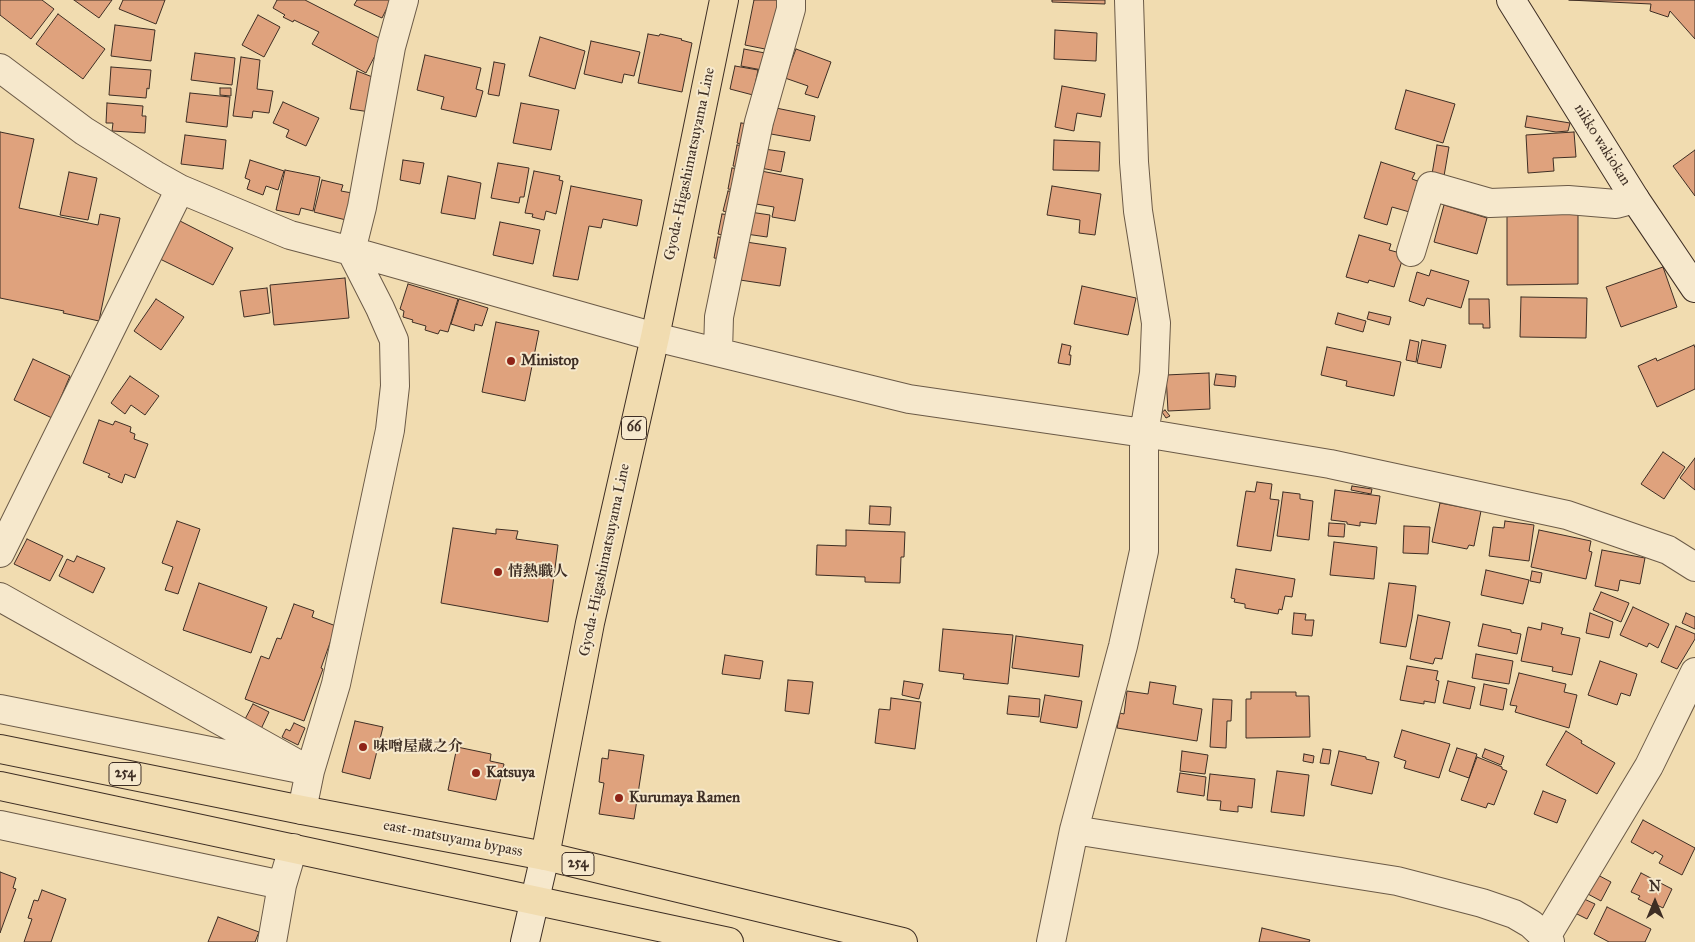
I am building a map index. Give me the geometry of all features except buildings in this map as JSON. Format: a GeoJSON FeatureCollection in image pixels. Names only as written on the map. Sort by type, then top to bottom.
{"type":"FeatureCollection","features":[{"type":"Feature","properties":{"kind":"main road","name":"Gyoda-Higashimatsuyama Line"},"geometry":{"type":"LineString","coordinates":[[545,856],[590,622],[655,337],[724,0]]}},
{"type":"Feature","properties":{"kind":"main road","name":"east-matsuyama bypass"},"geometry":{"type":"LineString","coordinates":[[0,749],[250,800],[545,856],[903,942]]}},
{"type":"Feature","properties":{"kind":"main road"},"geometry":{"type":"LineString","coordinates":[[0,786],[730,942]]}},
{"type":"Feature","properties":{"kind":"street"},"geometry":{"type":"LineString","coordinates":[[302,810],[310,771],[336,684],[390,430],[395,386],[394,340],[351,251],[362,207],[392,47],[404,0]]}},
{"type":"Feature","properties":{"kind":"street"},"geometry":{"type":"LineString","coordinates":[[718,352],[719,317],[759,122],[791,9],[791,0]]}},
{"type":"Feature","properties":{"kind":"street"},"geometry":{"type":"LineString","coordinates":[[1051,942],[1074,830],[1123,646],[1144,551],[1144,433],[1154,373],[1156,323],[1138,212],[1134,162],[1129,0]]}},
{"type":"Feature","properties":{"kind":"street","name":"nikko wakiokan"},"geometry":{"type":"LineString","coordinates":[[1512,0],[1635,199],[1695,288]]}},
{"type":"Feature","properties":{"kind":"street"},"geometry":{"type":"LineString","coordinates":[[0,68],[84,131],[180,190],[290,235],[655,337],[909,399],[1144,433],[1330,464],[1567,515],[1668,550],[1695,567]]}},
{"type":"Feature","properties":{"kind":"street"},"geometry":{"type":"LineString","coordinates":[[1411,252],[1431,186],[1490,203],[1568,200],[1616,204],[1635,199]]}},
{"type":"Feature","properties":{"kind":"street"},"geometry":{"type":"LineString","coordinates":[[0,553],[180,190]]}},
{"type":"Feature","properties":{"kind":"street"},"geometry":{"type":"LineString","coordinates":[[0,598],[310,771]]}},
{"type":"Feature","properties":{"kind":"street"},"geometry":{"type":"LineString","coordinates":[[1074,830],[1398,881],[1482,903],[1514,914],[1531,924],[1548,939],[1649,766],[1695,672]]}},
{"type":"Feature","properties":{"kind":"street"},"geometry":{"type":"LineString","coordinates":[[0,709],[310,771]]}},
{"type":"Feature","properties":{"kind":"street"},"geometry":{"type":"LineString","coordinates":[[0,825],[282,884]]}},
{"type":"Feature","properties":{"kind":"street"},"geometry":{"type":"LineString","coordinates":[[272,942],[282,884],[293,848]]}},
{"type":"Feature","properties":{"kind":"street"},"geometry":{"type":"LineString","coordinates":[[526,942],[545,856]]}},
{"type":"Feature","properties":{"kind":"place","name":"Ministop"},"geometry":{"type":"Point","coordinates":[511,361]}},
{"type":"Feature","properties":{"kind":"place","name":"情熱職人"},"geometry":{"type":"Point","coordinates":[498,572]}},
{"type":"Feature","properties":{"kind":"place","name":"味噌屋蔵之介"},"geometry":{"type":"Point","coordinates":[363,747]}},
{"type":"Feature","properties":{"kind":"place","name":"Katsuya"},"geometry":{"type":"Point","coordinates":[476,773]}},
{"type":"Feature","properties":{"kind":"place","name":"Kurumaya Ramen"},"geometry":{"type":"Point","coordinates":[619,798]}}]}
